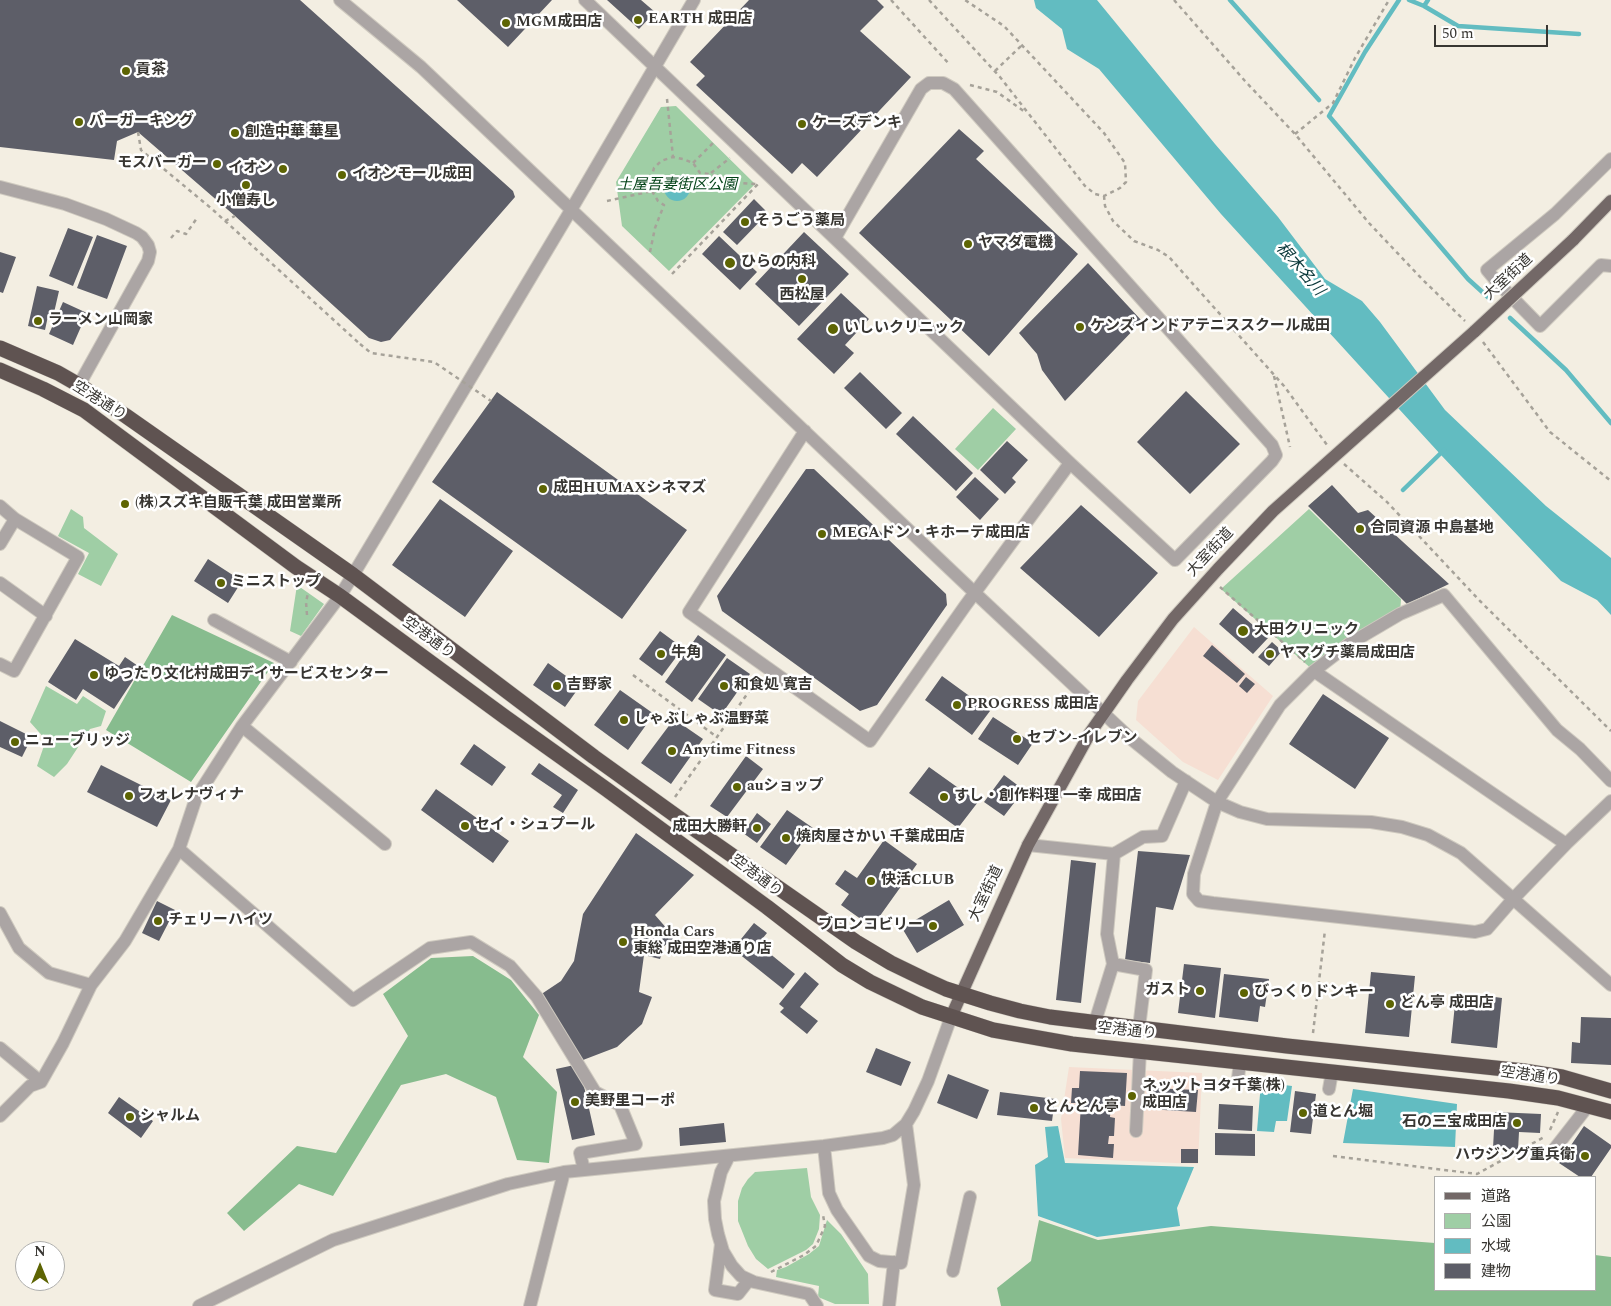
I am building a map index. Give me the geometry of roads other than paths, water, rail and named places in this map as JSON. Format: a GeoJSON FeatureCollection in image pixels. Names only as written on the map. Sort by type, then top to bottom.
{"type":"FeatureCollection","features":[{"type":"Feature","properties":{"kind":"highway","name":"空港通り"},"geometry":{"type":"LineString","coordinates":[[0,348],[58,373],[126,416],[353,575],[610,769],[817,916],[891,963],[946,989],[1020,1011],[1140,1028],[1524,1071],[1562,1077],[1611,1091]]}},
{"type":"Feature","properties":{"kind":"highway","name":"空港通り"},"geometry":{"type":"LineString","coordinates":[[0,370],[84,410],[296,567],[340,596],[614,795],[842,965],[870,982],[922,1007],[993,1030],[1072,1044],[1509,1091],[1564,1099],[1611,1112]]}},
{"type":"Feature","properties":{"kind":"main road","name":"大室街道"},"geometry":{"type":"LineString","coordinates":[[951,1017],[1028,845],[1103,712],[1173,619],[1273,511],[1475,331],[1573,240],[1611,201]]}},
{"type":"Feature","properties":{"kind":"street"},"geometry":{"type":"LineString","coordinates":[[340,0],[421,67],[975,593],[1130,738],[1172,772],[1217,802],[1240,812],[1267,819],[1371,822],[1402,827],[1428,835],[1461,853],[1611,986]]}},
{"type":"Feature","properties":{"kind":"street"},"geometry":{"type":"LineString","coordinates":[[584,0],[1070,463],[1175,560],[1276,455],[1272,445],[954,89],[943,83],[929,84],[921,89],[835,238]]}},
{"type":"Feature","properties":{"kind":"street"},"geometry":{"type":"LineString","coordinates":[[0,1116],[30,1086],[41,1082],[91,985],[125,941],[179,849],[196,798],[242,726],[340,596],[656,68],[694,0]]}},
{"type":"Feature","properties":{"kind":"street"},"geometry":{"type":"LineString","coordinates":[[1611,159],[1554,214],[1487,270],[1496,282],[1540,326],[1601,265],[1611,266]]}},
{"type":"Feature","properties":{"kind":"street"},"geometry":{"type":"LineString","coordinates":[[0,187],[65,204],[106,219],[136,233],[148,245],[150,252],[148,261],[79,385]]}},
{"type":"Feature","properties":{"kind":"street"},"geometry":{"type":"LineString","coordinates":[[804,432],[689,612],[870,741],[1070,463]]}},
{"type":"Feature","properties":{"kind":"street"},"geometry":{"type":"LineString","coordinates":[[0,506],[15,519],[78,557],[14,672],[0,664]]}},
{"type":"Feature","properties":{"kind":"street"},"geometry":{"type":"LineString","coordinates":[[0,544],[15,519]]}},
{"type":"Feature","properties":{"kind":"street"},"geometry":{"type":"LineString","coordinates":[[0,583],[46,616]]}},
{"type":"Feature","properties":{"kind":"street"},"geometry":{"type":"LineString","coordinates":[[1611,781],[1580,748],[1557,730],[1444,596],[1392,619],[1349,644],[1314,671],[1280,706],[1217,802],[1194,874],[1193,894],[1199,901],[1475,932],[1487,929],[1566,844],[1611,801]]}},
{"type":"Feature","properties":{"kind":"street"},"geometry":{"type":"LineString","coordinates":[[214,620],[291,662]]}},
{"type":"Feature","properties":{"kind":"street"},"geometry":{"type":"LineString","coordinates":[[1314,671],[1566,844]]}},
{"type":"Feature","properties":{"kind":"street"},"geometry":{"type":"LineString","coordinates":[[242,726],[385,844]]}},
{"type":"Feature","properties":{"kind":"street"},"geometry":{"type":"LineString","coordinates":[[1028,845],[1114,854],[1143,837],[1162,836],[1186,781]]}},
{"type":"Feature","properties":{"kind":"street"},"geometry":{"type":"LineString","coordinates":[[179,849],[353,1000],[430,948],[472,942],[510,966],[537,997],[595,1092],[620,1105],[636,1144],[580,1153],[584,1170]]}},
{"type":"Feature","properties":{"kind":"street"},"geometry":{"type":"LineString","coordinates":[[1095,1022],[1113,964],[1107,934],[1114,854]]}},
{"type":"Feature","properties":{"kind":"street"},"geometry":{"type":"LineString","coordinates":[[0,913],[19,948],[49,973],[91,985]]}},
{"type":"Feature","properties":{"kind":"street"},"geometry":{"type":"LineString","coordinates":[[1113,964],[1146,970],[1140,1028]]}},
{"type":"Feature","properties":{"kind":"street"},"geometry":{"type":"LineString","coordinates":[[199,1306],[333,1240],[508,1184],[564,1172],[824,1146],[893,1135],[906,1124],[914,1111],[928,1081],[951,1017]]}},
{"type":"Feature","properties":{"kind":"street"},"geometry":{"type":"LineString","coordinates":[[0,1048],[41,1082]]}},
{"type":"Feature","properties":{"kind":"street"},"geometry":{"type":"LineString","coordinates":[[1136,1131],[1140,1051]]}},
{"type":"Feature","properties":{"kind":"street"},"geometry":{"type":"LineString","coordinates":[[1238,1078],[1240,1062]]}},
{"type":"Feature","properties":{"kind":"street"},"geometry":{"type":"LineString","coordinates":[[1330,1089],[1332,1072]]}},
{"type":"Feature","properties":{"kind":"street"},"geometry":{"type":"LineString","coordinates":[[1552,1152],[1588,1106]]}},
{"type":"Feature","properties":{"kind":"street"},"geometry":{"type":"LineString","coordinates":[[824,1146],[829,1193],[837,1210],[868,1256],[879,1260],[901,1262],[914,1185],[906,1124]]}},
{"type":"Feature","properties":{"kind":"street"},"geometry":{"type":"LineString","coordinates":[[729,1156],[721,1172],[714,1201],[715,1219],[721,1244],[732,1266],[741,1276],[754,1282],[809,1294],[817,1306]]}},
{"type":"Feature","properties":{"kind":"street"},"geometry":{"type":"LineString","coordinates":[[530,1306],[564,1172]]}},
{"type":"Feature","properties":{"kind":"street"},"geometry":{"type":"LineString","coordinates":[[953,1271],[970,1197]]}},
{"type":"Feature","properties":{"kind":"street"},"geometry":{"type":"LineString","coordinates":[[721,1244],[715,1290],[738,1294],[749,1280]]}},
{"type":"Feature","properties":{"kind":"street"},"geometry":{"type":"LineString","coordinates":[[889,1306],[894,1262]]}},
{"type":"Feature","properties":{"kind":"water","name":"根木名川"},"geometry":{"type":"Polygon","coordinates":[[[1034,0],[1097,0],[1215,144],[1278,217],[1325,279],[1362,301],[1380,322],[1445,410],[1546,506],[1611,558],[1611,615],[1597,600],[1561,581],[1441,455],[1221,214],[1099,69],[1067,49],[1062,29],[1036,8],[1034,0]]]}},
{"type":"Feature","properties":{"kind":"water"},"geometry":{"type":"Polygon","coordinates":[[[677,175],[686,179],[690,188],[686,197],[677,201],[668,197],[664,188],[668,179],[677,175]]]}},
{"type":"Feature","properties":{"kind":"water"},"geometry":{"type":"Polygon","coordinates":[[[1261,1082],[1292,1086],[1287,1121],[1276,1121],[1274,1132],[1257,1131],[1261,1082]]]}},
{"type":"Feature","properties":{"kind":"water"},"geometry":{"type":"Polygon","coordinates":[[[1353,1089],[1457,1104],[1455,1147],[1343,1143],[1353,1089]]]}},
{"type":"Feature","properties":{"kind":"water"},"geometry":{"type":"Polygon","coordinates":[[[1058,1126],[1065,1163],[1194,1167],[1177,1208],[1180,1226],[1097,1237],[1038,1216],[1035,1165],[1048,1157],[1045,1127],[1058,1126]]]}},
{"type":"Feature","properties":{"kind":"waterway"},"geometry":{"type":"LineString","coordinates":[[1230,0],[1319,100]]}},
{"type":"Feature","properties":{"kind":"waterway"},"geometry":{"type":"LineString","coordinates":[[1399,0],[1365,52],[1329,116],[1468,279],[1490,299]]}},
{"type":"Feature","properties":{"kind":"waterway"},"geometry":{"type":"LineString","coordinates":[[1409,0],[1424,6],[1428,0]]}},
{"type":"Feature","properties":{"kind":"waterway"},"geometry":{"type":"LineString","coordinates":[[1424,6],[1458,26],[1579,34]]}},
{"type":"Feature","properties":{"kind":"waterway"},"geometry":{"type":"LineString","coordinates":[[1510,318],[1566,370],[1611,423]]}},
{"type":"Feature","properties":{"kind":"waterway"},"geometry":{"type":"LineString","coordinates":[[1403,490],[1444,450]]}},
{"type":"Feature","properties":{"kind":"place","name":"EARTH 成田店"},"geometry":{"type":"Point","coordinates":[638,20]}},
{"type":"Feature","properties":{"kind":"place","name":"MGM成田店"},"geometry":{"type":"Point","coordinates":[506,23]}},
{"type":"Feature","properties":{"kind":"place","name":"貢茶"},"geometry":{"type":"Point","coordinates":[126,71]}},
{"type":"Feature","properties":{"kind":"place","name":"バーガーキング"},"geometry":{"type":"Point","coordinates":[79,122]}},
{"type":"Feature","properties":{"kind":"place","name":"ケーズデンキ"},"geometry":{"type":"Point","coordinates":[802,124]}},
{"type":"Feature","properties":{"kind":"place","name":"創造中華 華星"},"geometry":{"type":"Point","coordinates":[235,133]}},
{"type":"Feature","properties":{"kind":"place","name":"モスバーガー"},"geometry":{"type":"Point","coordinates":[217,164]}},
{"type":"Feature","properties":{"kind":"place","name":"イオン"},"geometry":{"type":"Point","coordinates":[283,169]}},
{"type":"Feature","properties":{"kind":"place","name":"イオンモール成田"},"geometry":{"type":"Point","coordinates":[342,175]}},
{"type":"Feature","properties":{"kind":"place","name":"小僧寿し"},"geometry":{"type":"Point","coordinates":[246,185]}},
{"type":"Feature","properties":{"kind":"place","name":"そうごう薬局"},"geometry":{"type":"Point","coordinates":[745,222]}},
{"type":"Feature","properties":{"kind":"place","name":"ヤマダ電機"},"geometry":{"type":"Point","coordinates":[968,244]}},
{"type":"Feature","properties":{"kind":"place","name":"ひらの内科"},"geometry":{"type":"Point","coordinates":[730,263]}},
{"type":"Feature","properties":{"kind":"place","name":"西松屋"},"geometry":{"type":"Point","coordinates":[802,279]}},
{"type":"Feature","properties":{"kind":"place","name":"ラーメン山岡家"},"geometry":{"type":"Point","coordinates":[38,321]}},
{"type":"Feature","properties":{"kind":"place","name":"ケンズインドアテニススクール成田"},"geometry":{"type":"Point","coordinates":[1080,327]}},
{"type":"Feature","properties":{"kind":"place","name":"いしいクリニック"},"geometry":{"type":"Point","coordinates":[833,329]}},
{"type":"Feature","properties":{"kind":"place","name":"成田HUMAXシネマズ"},"geometry":{"type":"Point","coordinates":[543,489]}},
{"type":"Feature","properties":{"kind":"place","name":"(株)スズキ自販千葉 成田営業所"},"geometry":{"type":"Point","coordinates":[125,504]}},
{"type":"Feature","properties":{"kind":"place","name":"合同資源 中島基地"},"geometry":{"type":"Point","coordinates":[1360,529]}},
{"type":"Feature","properties":{"kind":"place","name":"MEGAドン・キホーテ成田店"},"geometry":{"type":"Point","coordinates":[822,534]}},
{"type":"Feature","properties":{"kind":"place","name":"ミニストップ"},"geometry":{"type":"Point","coordinates":[221,583]}},
{"type":"Feature","properties":{"kind":"place","name":"大田クリニック"},"geometry":{"type":"Point","coordinates":[1243,631]}},
{"type":"Feature","properties":{"kind":"place","name":"牛角"},"geometry":{"type":"Point","coordinates":[661,654]}},
{"type":"Feature","properties":{"kind":"place","name":"ヤマグチ薬局成田店"},"geometry":{"type":"Point","coordinates":[1270,654]}},
{"type":"Feature","properties":{"kind":"place","name":"ゆったり文化村成田デイサービスセンター"},"geometry":{"type":"Point","coordinates":[94,675]}},
{"type":"Feature","properties":{"kind":"place","name":"吉野家"},"geometry":{"type":"Point","coordinates":[557,686]}},
{"type":"Feature","properties":{"kind":"place","name":"和食処 寛吉"},"geometry":{"type":"Point","coordinates":[724,686]}},
{"type":"Feature","properties":{"kind":"place","name":"PROGRESS 成田店"},"geometry":{"type":"Point","coordinates":[957,705]}},
{"type":"Feature","properties":{"kind":"place","name":"しゃぶしゃぶ温野菜"},"geometry":{"type":"Point","coordinates":[624,720]}},
{"type":"Feature","properties":{"kind":"place","name":"セブン-イレブン"},"geometry":{"type":"Point","coordinates":[1017,739]}},
{"type":"Feature","properties":{"kind":"place","name":"ニューブリッジ"},"geometry":{"type":"Point","coordinates":[15,742]}},
{"type":"Feature","properties":{"kind":"place","name":"Anytime Fitness"},"geometry":{"type":"Point","coordinates":[672,751]}},
{"type":"Feature","properties":{"kind":"place","name":"auショップ"},"geometry":{"type":"Point","coordinates":[737,787]}},
{"type":"Feature","properties":{"kind":"place","name":"フォレナヴィナ"},"geometry":{"type":"Point","coordinates":[129,796]}},
{"type":"Feature","properties":{"kind":"place","name":"すし・創作料理 一幸 成田店"},"geometry":{"type":"Point","coordinates":[944,797]}},
{"type":"Feature","properties":{"kind":"place","name":"セイ・シュプール"},"geometry":{"type":"Point","coordinates":[465,826]}},
{"type":"Feature","properties":{"kind":"place","name":"成田大勝軒"},"geometry":{"type":"Point","coordinates":[757,828]}},
{"type":"Feature","properties":{"kind":"place","name":"焼肉屋さかい 千葉成田店"},"geometry":{"type":"Point","coordinates":[786,838]}},
{"type":"Feature","properties":{"kind":"place","name":"快活CLUB"},"geometry":{"type":"Point","coordinates":[871,881]}},
{"type":"Feature","properties":{"kind":"place","name":"チェリーハイツ"},"geometry":{"type":"Point","coordinates":[158,921]}},
{"type":"Feature","properties":{"kind":"place","name":"ブロンコビリー"},"geometry":{"type":"Point","coordinates":[933,926]}},
{"type":"Feature","properties":{"kind":"place","name":"Honda Cars 東総 成田空港通り店"},"geometry":{"type":"Point","coordinates":[623,942]}},
{"type":"Feature","properties":{"kind":"place","name":"ガスト"},"geometry":{"type":"Point","coordinates":[1200,991]}},
{"type":"Feature","properties":{"kind":"place","name":"びっくりドンキー"},"geometry":{"type":"Point","coordinates":[1244,993]}},
{"type":"Feature","properties":{"kind":"place","name":"どん亭 成田店"},"geometry":{"type":"Point","coordinates":[1390,1004]}},
{"type":"Feature","properties":{"kind":"place","name":"ネッツトヨタ千葉(株) 成田店"},"geometry":{"type":"Point","coordinates":[1132,1096]}},
{"type":"Feature","properties":{"kind":"place","name":"美野里コーポ"},"geometry":{"type":"Point","coordinates":[575,1102]}},
{"type":"Feature","properties":{"kind":"place","name":"とんとん亭"},"geometry":{"type":"Point","coordinates":[1034,1108]}},
{"type":"Feature","properties":{"kind":"place","name":"道とん堀"},"geometry":{"type":"Point","coordinates":[1303,1113]}},
{"type":"Feature","properties":{"kind":"place","name":"シャルム"},"geometry":{"type":"Point","coordinates":[130,1117]}},
{"type":"Feature","properties":{"kind":"place","name":"石の三宝成田店"},"geometry":{"type":"Point","coordinates":[1517,1123]}},
{"type":"Feature","properties":{"kind":"place","name":"ハウジング重兵衛"},"geometry":{"type":"Point","coordinates":[1585,1156]}},
{"type":"Feature","properties":{"kind":"park label","name":"土屋吾妻街区公園"},"geometry":{"type":"Point","coordinates":[677,186]}}]}
